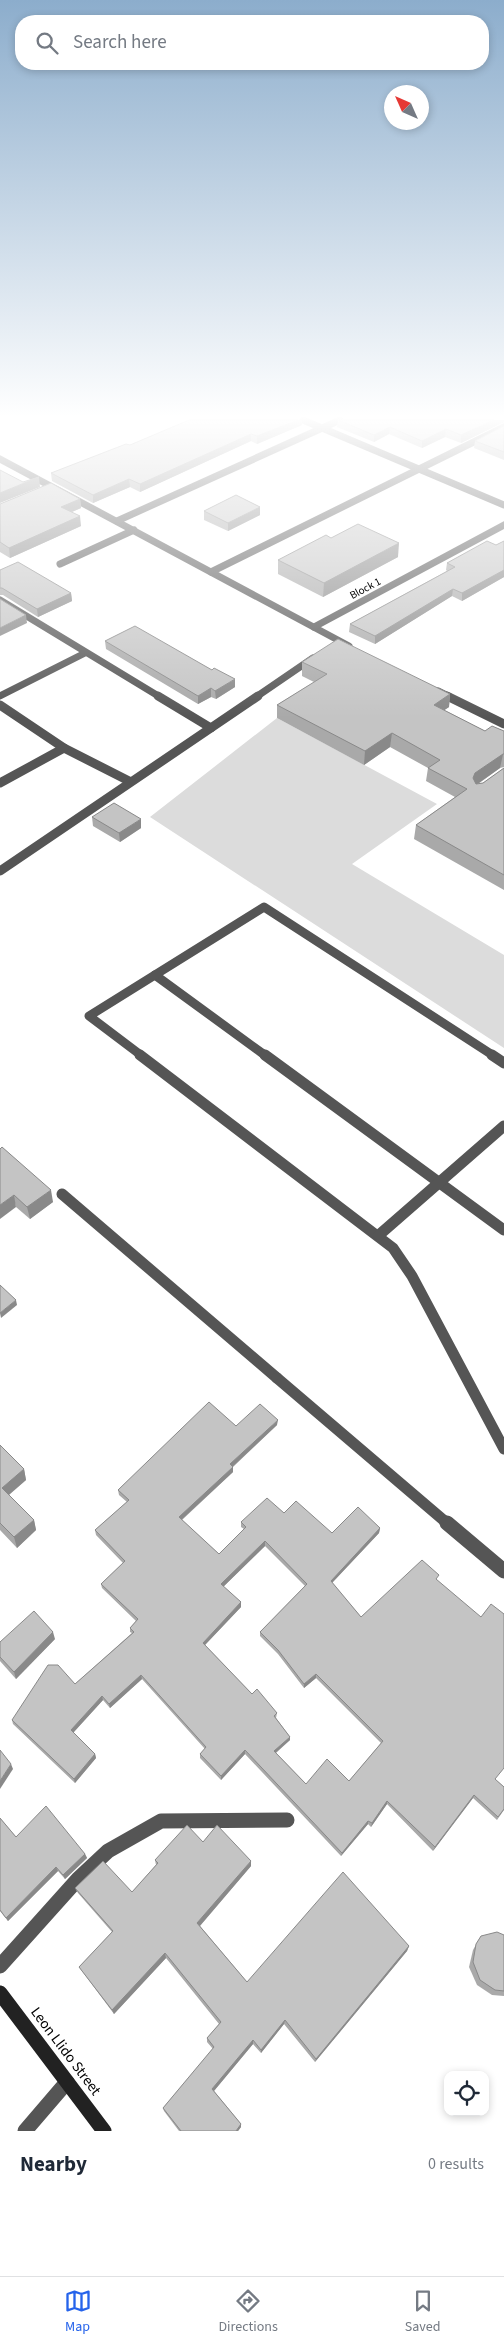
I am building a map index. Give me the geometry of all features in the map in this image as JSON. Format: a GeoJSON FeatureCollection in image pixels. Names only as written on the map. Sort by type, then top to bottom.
{"type":"FeatureCollection","features":[{"type":"Feature","properties":{"kind":"main road","name":"Leon Llido Street"},"geometry":{"type":"LineString","coordinates":[[0,1993],[104,2131]]}},
{"type":"Feature","properties":{"kind":"street"},"geometry":{"type":"LineString","coordinates":[[115,519],[356,649]]}},
{"type":"Feature","properties":{"kind":"street"},"geometry":{"type":"LineString","coordinates":[[211,572],[317,519]]}},
{"type":"Feature","properties":{"kind":"street","name":"Block 1"},"geometry":{"type":"LineString","coordinates":[[314,627],[504,525]]}},
{"type":"Feature","properties":{"kind":"street"},"geometry":{"type":"LineString","coordinates":[[60,564],[134,530]]}},
{"type":"Feature","properties":{"kind":"street"},"geometry":{"type":"LineString","coordinates":[[0,600],[211,728]]}},
{"type":"Feature","properties":{"kind":"street"},"geometry":{"type":"LineString","coordinates":[[330,646],[338,640]]}},
{"type":"Feature","properties":{"kind":"street"},"geometry":{"type":"LineString","coordinates":[[0,871],[129,781],[211,728],[322,651]]}},
{"type":"Feature","properties":{"kind":"street"},"geometry":{"type":"LineString","coordinates":[[0,696],[85,653]]}},
{"type":"Feature","properties":{"kind":"street"},"geometry":{"type":"LineString","coordinates":[[427,685],[504,724]]}},
{"type":"Feature","properties":{"kind":"street"},"geometry":{"type":"LineString","coordinates":[[0,705],[64,748],[129,781]]}},
{"type":"Feature","properties":{"kind":"street"},"geometry":{"type":"LineString","coordinates":[[0,783],[64,748]]}},
{"type":"Feature","properties":{"kind":"street"},"geometry":{"type":"LineString","coordinates":[[504,1063],[264,908],[89,1016],[379,1235],[393,1248],[412,1276],[504,1449]]}},
{"type":"Feature","properties":{"kind":"street"},"geometry":{"type":"LineString","coordinates":[[155,975],[504,1230]]}},
{"type":"Feature","properties":{"kind":"street"},"geometry":{"type":"LineString","coordinates":[[379,1235],[504,1126]]}},
{"type":"Feature","properties":{"kind":"street"},"geometry":{"type":"LineString","coordinates":[[62,1194],[277,1378],[502,1565]]}},
{"type":"Feature","properties":{"kind":"street"},"geometry":{"type":"LineString","coordinates":[[0,1966],[78,1879],[108,1851],[162,1821],[286,1820]]}},
{"type":"Feature","properties":{"kind":"street"},"geometry":{"type":"LineString","coordinates":[[25,2131],[67,2082]]}},
{"type":"Feature","properties":{"kind":"shaded area"},"geometry":{"type":"Polygon","coordinates":[[[277,718],[437,804],[352,864],[504,955],[504,1048],[150,817],[277,718]]]}},
{"type":"Feature","properties":{"kind":"building"},"geometry":{"type":"Polygon","coordinates":[[[0,519],[72,519],[9,548],[0,542],[0,519]]]}},
{"type":"Feature","properties":{"kind":"building"},"geometry":{"type":"Polygon","coordinates":[[[221,519],[235,519],[228,523],[221,519]]]}},
{"type":"Feature","properties":{"kind":"building"},"geometry":{"type":"Polygon","coordinates":[[[358,524],[399,543],[324,583],[278,560],[326,535],[331,538],[358,524]]]}},
{"type":"Feature","properties":{"kind":"building"},"geometry":{"type":"Polygon","coordinates":[[[487,541],[496,545],[504,541],[504,570],[462,593],[453,589],[375,636],[350,624],[455,567],[447,563],[487,541]]]}},
{"type":"Feature","properties":{"kind":"building"},"geometry":{"type":"Polygon","coordinates":[[[18,562],[71,593],[37,609],[0,588],[0,570],[18,562]]]}},
{"type":"Feature","properties":{"kind":"building"},"geometry":{"type":"Polygon","coordinates":[[[0,599],[26,615],[0,628],[0,599]]]}},
{"type":"Feature","properties":{"kind":"building"},"geometry":{"type":"Polygon","coordinates":[[[135,626],[212,670],[214,668],[235,679],[215,691],[211,688],[198,696],[105,641],[135,626]]]}},
{"type":"Feature","properties":{"kind":"building"},"geometry":{"type":"Polygon","coordinates":[[[338,639],[450,694],[434,705],[485,731],[492,726],[504,731],[504,754],[475,773],[473,778],[476,784],[483,783],[504,768],[504,875],[416,825],[467,789],[428,768],[440,760],[392,733],[365,751],[277,705],[327,674],[302,662],[338,639]]]}},
{"type":"Feature","properties":{"kind":"building"},"geometry":{"type":"Polygon","coordinates":[[[114,803],[141,819],[119,833],[92,817],[114,803]]]}},
{"type":"Feature","properties":{"kind":"building"},"geometry":{"type":"Polygon","coordinates":[[[2,1147],[51,1190],[27,1207],[14,1195],[0,1205],[0,1149],[2,1147]]]}},
{"type":"Feature","properties":{"kind":"building"},"geometry":{"type":"Polygon","coordinates":[[[0,1285],[16,1300],[0,1313],[0,1285]]]}},
{"type":"Feature","properties":{"kind":"building"},"geometry":{"type":"Polygon","coordinates":[[[209,1402],[236,1426],[260,1404],[278,1420],[230,1464],[233,1467],[179,1517],[219,1554],[246,1527],[241,1522],[267,1498],[284,1513],[296,1501],[332,1533],[358,1507],[380,1528],[331,1581],[361,1617],[422,1560],[439,1575],[436,1579],[481,1617],[491,1604],[504,1614],[504,1768],[495,1779],[504,1787],[504,1809],[498,1817],[474,1795],[435,1847],[387,1801],[372,1823],[368,1821],[342,1853],[245,1750],[221,1776],[200,1754],[206,1747],[141,1675],[109,1704],[102,1696],[71,1730],[95,1754],[74,1779],[12,1720],[48,1665],[58,1665],[75,1684],[134,1632],[130,1628],[138,1619],[101,1584],[125,1561],[95,1530],[129,1500],[118,1490],[209,1402]],[[265,1541],[221,1584],[241,1602],[203,1643],[252,1694],[257,1689],[277,1713],[274,1716],[290,1737],[274,1751],[306,1784],[327,1759],[349,1781],[383,1741],[316,1674],[304,1684],[278,1650],[260,1632],[307,1584],[265,1541]]]}},
{"type":"Feature","properties":{"kind":"building"},"geometry":{"type":"Polygon","coordinates":[[[0,1445],[24,1469],[2,1488],[34,1520],[14,1537],[0,1523],[0,1445]]]}},
{"type":"Feature","properties":{"kind":"building"},"geometry":{"type":"Polygon","coordinates":[[[34,1611],[53,1632],[14,1672],[0,1657],[0,1642],[34,1611]]]}},
{"type":"Feature","properties":{"kind":"building"},"geometry":{"type":"Polygon","coordinates":[[[0,1750],[11,1764],[0,1781],[0,1750]]]}},
{"type":"Feature","properties":{"kind":"building"},"geometry":{"type":"Polygon","coordinates":[[[46,1806],[85,1854],[63,1875],[56,1867],[6,1918],[0,1910],[0,1818],[16,1837],[46,1806]]]}},
{"type":"Feature","properties":{"kind":"building"},"geometry":{"type":"Polygon","coordinates":[[[187,1825],[203,1842],[217,1825],[251,1861],[197,1923],[247,1982],[343,1872],[409,1946],[316,2059],[285,2020],[261,2050],[253,2040],[212,2089],[241,2124],[236,2131],[181,2131],[163,2108],[214,2047],[207,2038],[221,2022],[165,1953],[112,2010],[79,1967],[113,1931],[75,1888],[103,1861],[132,1892],[158,1863],[155,1860],[187,1825]]]}},
{"type":"Feature","properties":{"kind":"building"},"geometry":{"type":"Polygon","coordinates":[[[497,1932],[504,1935],[504,1991],[495,1990],[480,1980],[473,1962],[476,1944],[481,1936],[497,1932]]]}}]}
